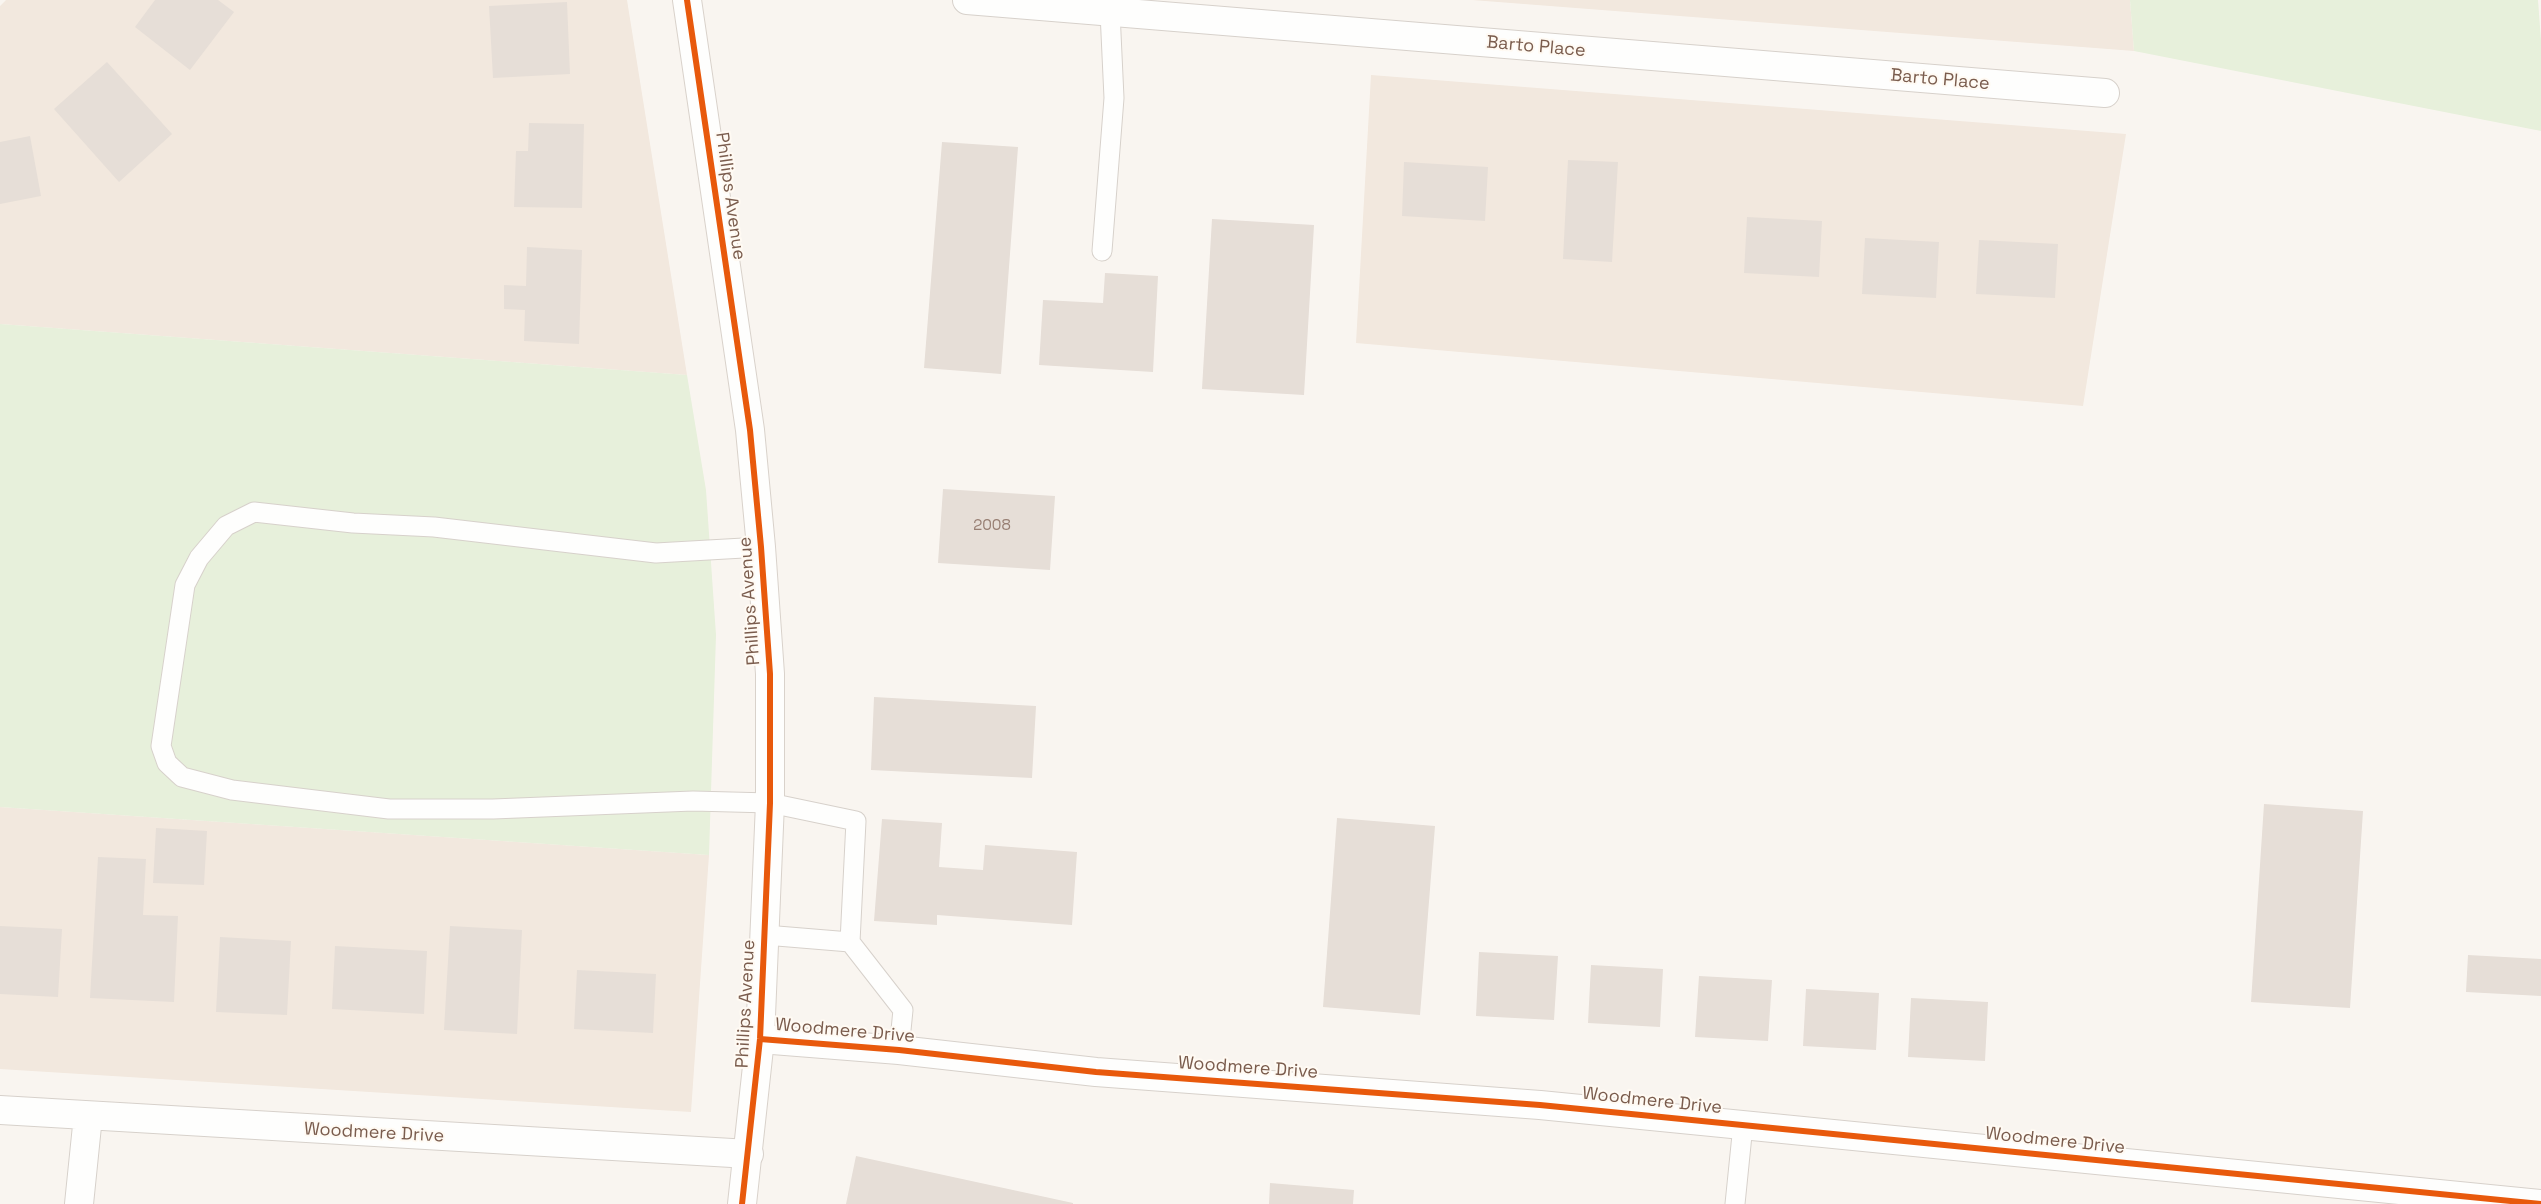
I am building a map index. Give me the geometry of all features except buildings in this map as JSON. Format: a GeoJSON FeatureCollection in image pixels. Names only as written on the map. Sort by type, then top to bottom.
{"type":"FeatureCollection","features":[{"type":"Feature","properties":{"kind":"street","name":"Phillips Avenue"},"geometry":{"type":"LineString","coordinates":[[687,0],[750,430],[762,547],[771,712],[770,803],[760,1039],[749,1154],[742,1204]]}},
{"type":"Feature","properties":{"kind":"street","name":"Barto Place"},"geometry":{"type":"LineString","coordinates":[[967,0],[2105,93]]}},
{"type":"Feature","properties":{"kind":"street","name":"Woodmere Drive"},"geometry":{"type":"LineString","coordinates":[[760,1039],[899,1050],[1096,1072],[1532,1105],[2541,1204]]}},
{"type":"Feature","properties":{"kind":"street","name":"Woodmere Drive"},"geometry":{"type":"LineString","coordinates":[[0,1110],[749,1154]]}},
{"type":"Feature","properties":{"kind":"street"},"geometry":{"type":"LineString","coordinates":[[79,1204],[88,1116]]}},
{"type":"Feature","properties":{"kind":"lane"},"geometry":{"type":"LineString","coordinates":[[1102,251],[1114,98],[1110,12]]}},
{"type":"Feature","properties":{"kind":"lane"},"geometry":{"type":"LineString","coordinates":[[762,547],[656,553],[434,527],[353,523],[254,512],[226,526],[199,558],[185,585],[161,746],[168,763],[182,777],[232,790],[389,809],[502,808],[693,801],[770,803],[856,822],[850,942],[902,1010],[899,1050]]}},
{"type":"Feature","properties":{"kind":"lane"},"geometry":{"type":"LineString","coordinates":[[765,935],[850,942]]}},
{"type":"Feature","properties":{"kind":"lane"},"geometry":{"type":"LineString","coordinates":[[1735,1204],[1743,1125]]}},
{"type":"Feature","properties":{"kind":"shaded area"},"geometry":{"type":"Polygon","coordinates":[[[6,0],[627,0],[687,375],[0,324],[0,6],[6,0]]]}},
{"type":"Feature","properties":{"kind":"shaded area"},"geometry":{"type":"Polygon","coordinates":[[[1472,0],[2130,0],[2134,51],[1472,0]]]}},
{"type":"Feature","properties":{"kind":"shaded area"},"geometry":{"type":"Polygon","coordinates":[[[1371,75],[2126,134],[2083,406],[1356,343],[1371,75]]]}},
{"type":"Feature","properties":{"kind":"shaded area"},"geometry":{"type":"Polygon","coordinates":[[[0,807],[709,855],[691,1112],[0,1069],[0,807]]]}},
{"type":"Feature","properties":{"kind":"green space"},"geometry":{"type":"Polygon","coordinates":[[[2130,0],[2538,0],[2541,41],[2541,131],[2134,51],[2130,0]]]}},
{"type":"Feature","properties":{"kind":"green space"},"geometry":{"type":"Polygon","coordinates":[[[0,324],[687,375],[706,490],[716,635],[709,855],[0,807],[0,324]]]}},
{"type":"Feature","properties":{"kind":"cycle path"},"geometry":{"type":"LineString","coordinates":[[687,0],[750,430],[770,674],[770,803],[760,1039],[742,1204]]}},
{"type":"Feature","properties":{"kind":"cycle path"},"geometry":{"type":"LineString","coordinates":[[760,1039],[899,1050],[1096,1072],[1540,1105],[2541,1204]]}}]}
